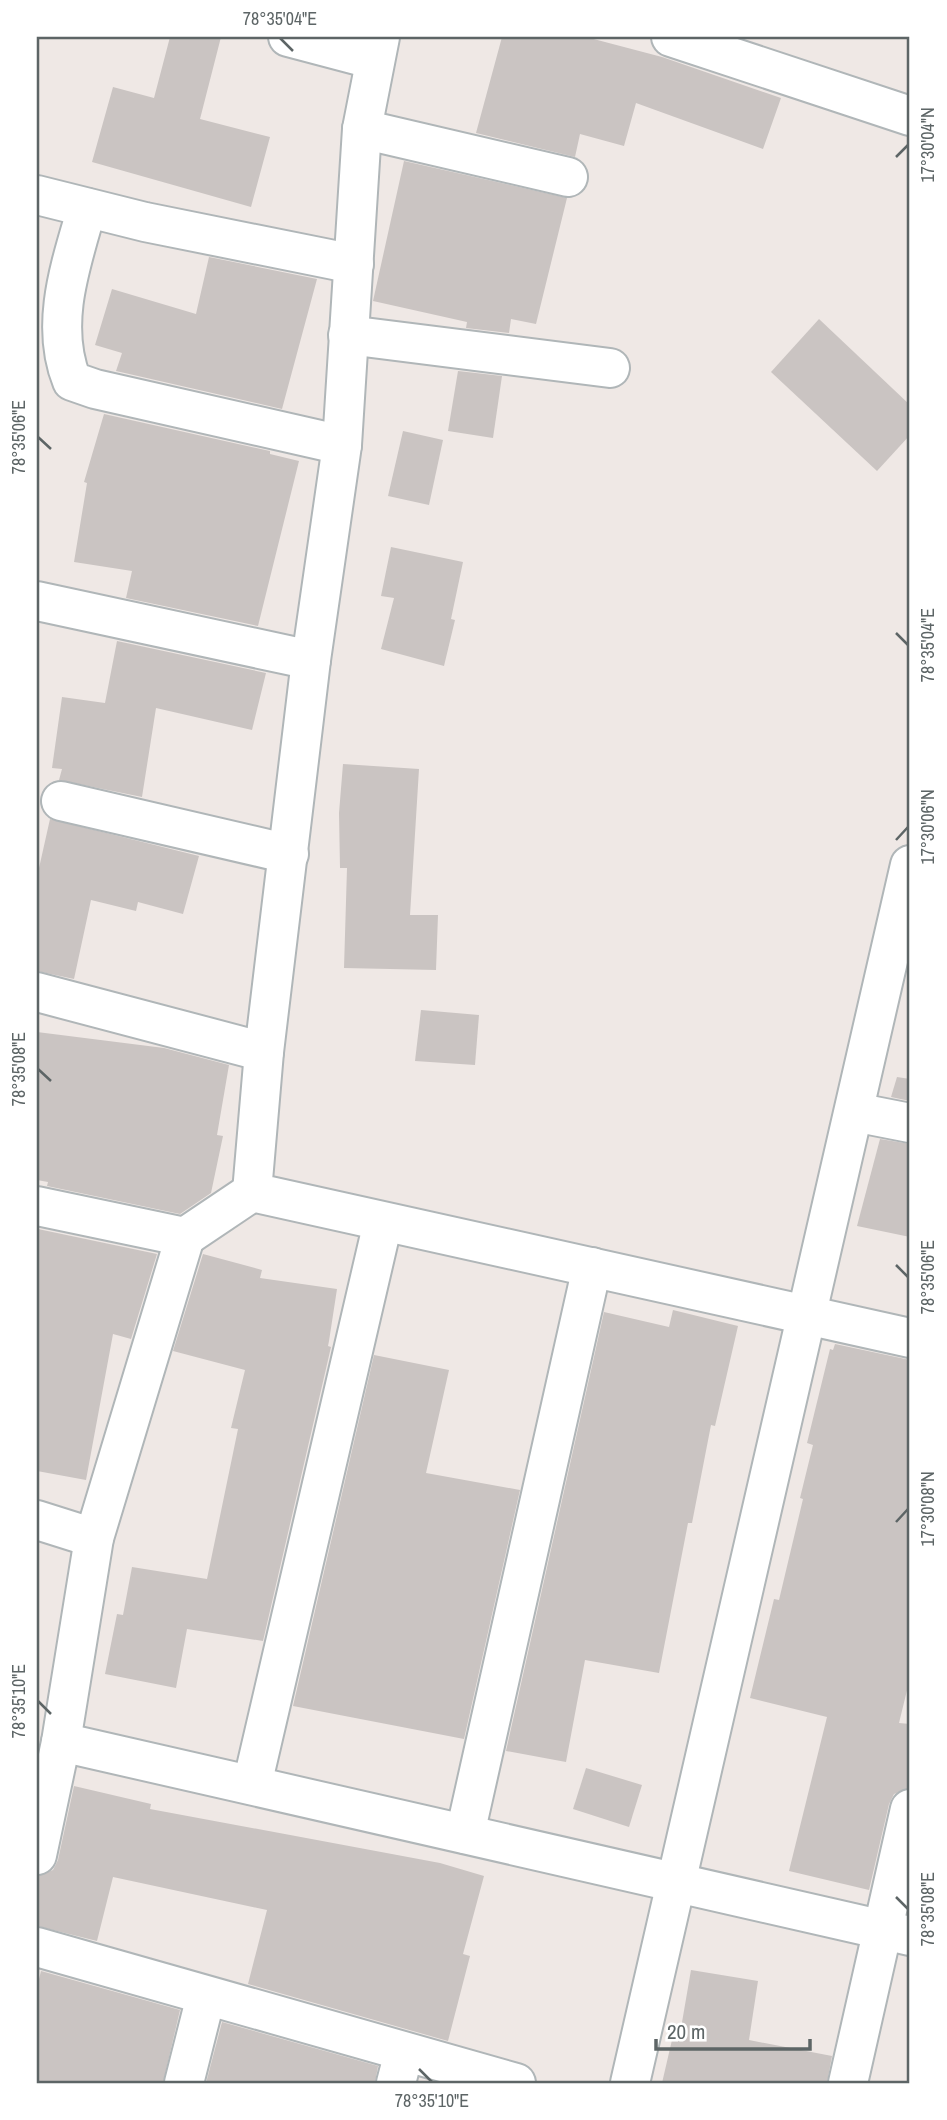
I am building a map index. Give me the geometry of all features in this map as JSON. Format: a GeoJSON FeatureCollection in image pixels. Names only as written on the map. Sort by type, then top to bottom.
{"type":"FeatureCollection","features":[{"type":"Feature","properties":{"kind":"street"},"geometry":{"type":"LineString","coordinates":[[252,1192],[264,1052],[311,660],[342,446],[362,129],[378,48],[288,37]]}},
{"type":"Feature","properties":{"kind":"street"},"geometry":{"type":"LineString","coordinates":[[671,37],[910,116]]}},
{"type":"Feature","properties":{"kind":"street"},"geometry":{"type":"LineString","coordinates":[[362,129],[568,177]]}},
{"type":"Feature","properties":{"kind":"street"},"geometry":{"type":"LineString","coordinates":[[37,195],[354,264]]}},
{"type":"Feature","properties":{"kind":"street"},"geometry":{"type":"LineString","coordinates":[[88,208],[66,282],[62,357],[72,381],[95,389],[342,446]]}},
{"type":"Feature","properties":{"kind":"street"},"geometry":{"type":"LineString","coordinates":[[348,335],[610,368]]}},
{"type":"Feature","properties":{"kind":"street"},"geometry":{"type":"LineString","coordinates":[[37,601],[311,660]]}},
{"type":"Feature","properties":{"kind":"street"},"geometry":{"type":"LineString","coordinates":[[61,801],[289,854]]}},
{"type":"Feature","properties":{"kind":"street"},"geometry":{"type":"LineString","coordinates":[[630,2083],[909,877]]}},
{"type":"Feature","properties":{"kind":"street"},"geometry":{"type":"LineString","coordinates":[[37,992],[264,1052]]}},
{"type":"Feature","properties":{"kind":"street"},"geometry":{"type":"LineString","coordinates":[[854,1112],[910,1123]]}},
{"type":"Feature","properties":{"kind":"street"},"geometry":{"type":"LineString","coordinates":[[37,1855],[61,1742],[94,1538],[185,1237],[252,1192],[809,1313],[910,1338]]}},
{"type":"Feature","properties":{"kind":"street"},"geometry":{"type":"LineString","coordinates":[[37,1206],[185,1237]]}},
{"type":"Feature","properties":{"kind":"street"},"geometry":{"type":"LineString","coordinates":[[252,1785],[383,1222]]}},
{"type":"Feature","properties":{"kind":"street"},"geometry":{"type":"LineString","coordinates":[[465,1834],[592,1267]]}},
{"type":"Feature","properties":{"kind":"street"},"geometry":{"type":"LineString","coordinates":[[37,1520],[94,1538]]}},
{"type":"Feature","properties":{"kind":"street"},"geometry":{"type":"LineString","coordinates":[[61,1742],[896,1934]]}},
{"type":"Feature","properties":{"kind":"street"},"geometry":{"type":"LineString","coordinates":[[848,2083],[896,1934],[910,1809]]}},
{"type":"Feature","properties":{"kind":"street"},"geometry":{"type":"LineString","coordinates":[[37,1947],[206,1996],[400,2067],[516,2083]]}},
{"type":"Feature","properties":{"kind":"street"},"geometry":{"type":"LineString","coordinates":[[184,2083],[206,1996]]}},
{"type":"Feature","properties":{"kind":"building"},"geometry":{"type":"Polygon","coordinates":[[[170,37],[221,37],[200,119],[270,137],[251,207],[92,162],[113,87],[154,98],[170,37]]]}},
{"type":"Feature","properties":{"kind":"building"},"geometry":{"type":"Polygon","coordinates":[[[502,37],[586,37],[662,57],[781,98],[763,149],[636,103],[624,146],[580,134],[575,157],[476,133],[502,37]]]}},
{"type":"Feature","properties":{"kind":"building"},"geometry":{"type":"Polygon","coordinates":[[[404,161],[567,198],[536,324],[511,319],[509,333],[466,328],[467,322],[373,301],[404,161]]]}},
{"type":"Feature","properties":{"kind":"building"},"geometry":{"type":"Polygon","coordinates":[[[209,257],[317,279],[282,409],[116,371],[122,353],[95,345],[112,289],[196,314],[209,257]]]}},
{"type":"Feature","properties":{"kind":"building"},"geometry":{"type":"Polygon","coordinates":[[[819,319],[910,405],[910,435],[877,471],[771,372],[819,319]]]}},
{"type":"Feature","properties":{"kind":"building"},"geometry":{"type":"Polygon","coordinates":[[[458,371],[502,376],[493,438],[448,431],[458,371]]]}},
{"type":"Feature","properties":{"kind":"building"},"geometry":{"type":"Polygon","coordinates":[[[104,414],[270,451],[270,454],[299,461],[258,626],[126,598],[132,571],[74,562],[87,483],[84,482],[104,414]]]}},
{"type":"Feature","properties":{"kind":"building"},"geometry":{"type":"Polygon","coordinates":[[[403,431],[443,440],[429,505],[388,496],[403,431]]]}},
{"type":"Feature","properties":{"kind":"building"},"geometry":{"type":"Polygon","coordinates":[[[391,547],[463,562],[451,619],[455,620],[444,666],[381,649],[394,598],[381,596],[391,547]]]}},
{"type":"Feature","properties":{"kind":"building"},"geometry":{"type":"Polygon","coordinates":[[[117,641],[266,673],[252,730],[156,708],[142,797],[59,780],[62,769],[52,768],[62,697],[105,703],[117,641]]]}},
{"type":"Feature","properties":{"kind":"building"},"geometry":{"type":"Polygon","coordinates":[[[343,764],[419,769],[410,915],[438,915],[436,970],[344,968],[347,868],[340,868],[339,813],[343,764]]]}},
{"type":"Feature","properties":{"kind":"building"},"geometry":{"type":"Polygon","coordinates":[[[50,819],[199,856],[183,914],[138,902],[136,911],[91,900],[74,979],[37,971],[37,877],[50,819]]]}},
{"type":"Feature","properties":{"kind":"building"},"geometry":{"type":"Polygon","coordinates":[[[421,1010],[479,1015],[475,1065],[415,1061],[421,1010]]]}},
{"type":"Feature","properties":{"kind":"building"},"geometry":{"type":"Polygon","coordinates":[[[37,1032],[164,1048],[229,1065],[217,1135],[223,1136],[211,1193],[180,1214],[47,1186],[48,1182],[37,1180],[37,1032]]]}},
{"type":"Feature","properties":{"kind":"building"},"geometry":{"type":"Polygon","coordinates":[[[897,1077],[910,1079],[910,1101],[891,1097],[897,1077]]]}},
{"type":"Feature","properties":{"kind":"building"},"geometry":{"type":"Polygon","coordinates":[[[880,1139],[910,1144],[910,1237],[857,1226],[880,1139]]]}},
{"type":"Feature","properties":{"kind":"building"},"geometry":{"type":"Polygon","coordinates":[[[38,1229],[157,1254],[131,1339],[113,1334],[86,1480],[37,1471],[38,1229]]]}},
{"type":"Feature","properties":{"kind":"building"},"geometry":{"type":"Polygon","coordinates":[[[203,1254],[262,1270],[260,1278],[337,1289],[328,1346],[331,1347],[263,1641],[187,1629],[176,1688],[105,1674],[117,1614],[123,1615],[132,1567],[207,1579],[238,1429],[231,1428],[245,1370],[173,1351],[203,1254]]]}},
{"type":"Feature","properties":{"kind":"building"},"geometry":{"type":"Polygon","coordinates":[[[673,1310],[738,1326],[715,1426],[711,1425],[692,1523],[688,1523],[659,1673],[585,1660],[566,1762],[506,1751],[604,1312],[669,1327],[673,1310]]]}},
{"type":"Feature","properties":{"kind":"building"},"geometry":{"type":"Polygon","coordinates":[[[835,1344],[910,1360],[910,1678],[899,1723],[910,1724],[910,1788],[894,1794],[889,1804],[869,1890],[789,1871],[827,1717],[750,1698],[774,1599],[779,1600],[813,1445],[807,1443],[830,1349],[833,1350],[835,1344]]]}},
{"type":"Feature","properties":{"kind":"building"},"geometry":{"type":"Polygon","coordinates":[[[374,1355],[449,1370],[426,1473],[520,1490],[464,1739],[293,1706],[374,1355]]]}},
{"type":"Feature","properties":{"kind":"building"},"geometry":{"type":"Polygon","coordinates":[[[586,1768],[642,1785],[629,1827],[573,1809],[586,1768]]]}},
{"type":"Feature","properties":{"kind":"building"},"geometry":{"type":"Polygon","coordinates":[[[74,1786],[151,1804],[150,1809],[440,1863],[484,1876],[463,1954],[470,1956],[448,2041],[248,1984],[267,1910],[113,1877],[97,1941],[37,1926],[37,1876],[53,1870],[58,1860],[74,1786]]]}},
{"type":"Feature","properties":{"kind":"building"},"geometry":{"type":"Polygon","coordinates":[[[691,1970],[758,1981],[749,2040],[832,2056],[827,2083],[662,2083],[675,2027],[681,2028],[691,1970]]]}},
{"type":"Feature","properties":{"kind":"building"},"geometry":{"type":"Polygon","coordinates":[[[41,1971],[180,2010],[163,2083],[37,2083],[37,1987],[41,1971]]]}},
{"type":"Feature","properties":{"kind":"building"},"geometry":{"type":"Polygon","coordinates":[[[222,2022],[378,2066],[375,2083],[206,2083],[222,2022]]]}}]}
